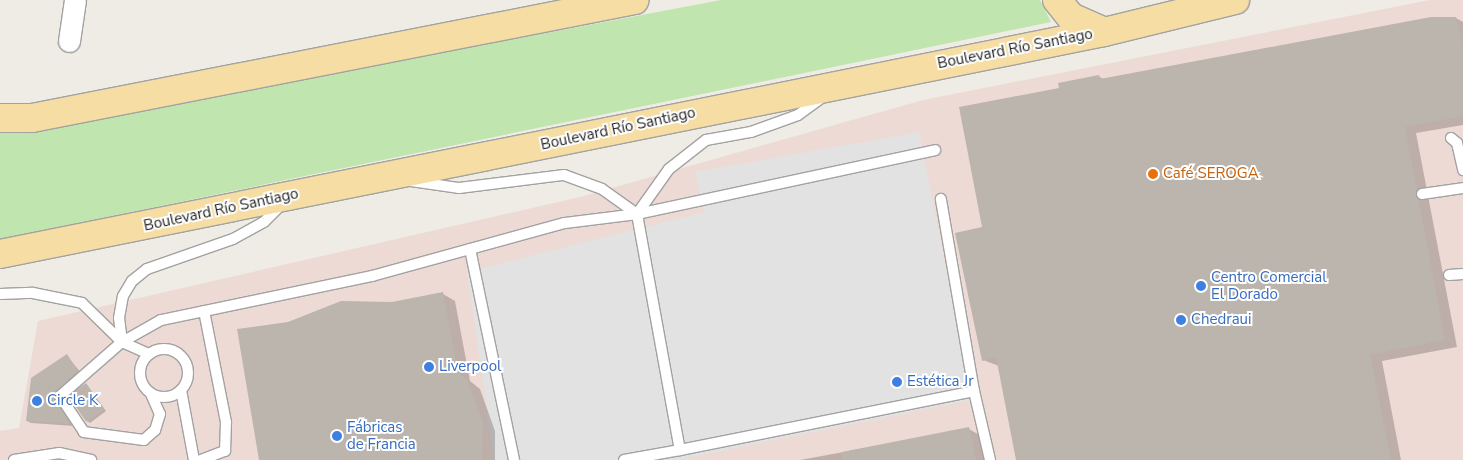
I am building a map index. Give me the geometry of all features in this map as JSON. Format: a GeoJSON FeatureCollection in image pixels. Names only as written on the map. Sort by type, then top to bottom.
{"type":"FeatureCollection","features":[{"type":"Feature","properties":{"kind":"main road"},"geometry":{"type":"LineString","coordinates":[[0,118],[32,118],[635,0]]}},
{"type":"Feature","properties":{"kind":"main road"},"geometry":{"type":"LineString","coordinates":[[1058,0],[1071,17],[1104,32]]}},
{"type":"Feature","properties":{"kind":"main road"},"geometry":{"type":"LineString","coordinates":[[1138,24],[1159,0]]}},
{"type":"Feature","properties":{"kind":"main road","name":"Boulevard Río Santiago"},"geometry":{"type":"LineString","coordinates":[[0,254],[844,82],[1104,32],[1235,0]]}},
{"type":"Feature","properties":{"kind":"street"},"geometry":{"type":"LineString","coordinates":[[69,41],[76,0]]}},
{"type":"Feature","properties":{"kind":"lane"},"geometry":{"type":"LineString","coordinates":[[637,214],[670,169],[706,140],[751,132],[798,115],[844,82]]}},
{"type":"Feature","properties":{"kind":"lane"},"geometry":{"type":"LineString","coordinates":[[1450,138],[1457,143],[1463,170]]}},
{"type":"Feature","properties":{"kind":"lane"},"geometry":{"type":"LineString","coordinates":[[149,354],[139,374],[160,414],[155,430],[144,440],[84,432],[60,396],[122,342],[161,320],[372,276],[564,224],[637,214],[935,150]]}},
{"type":"Feature","properties":{"kind":"lane"},"geometry":{"type":"LineString","coordinates":[[386,176],[459,188],[564,175],[602,189],[637,214],[680,450]]}},
{"type":"Feature","properties":{"kind":"lane"},"geometry":{"type":"LineString","coordinates":[[1422,194],[1463,188]]}},
{"type":"Feature","properties":{"kind":"lane"},"geometry":{"type":"LineString","coordinates":[[122,342],[120,311],[132,281],[148,269],[241,235],[264,222],[288,196]]}},
{"type":"Feature","properties":{"kind":"lane"},"geometry":{"type":"LineString","coordinates":[[941,199],[974,390],[990,460]]}},
{"type":"Feature","properties":{"kind":"lane"},"geometry":{"type":"LineString","coordinates":[[470,249],[514,460]]}},
{"type":"Feature","properties":{"kind":"lane"},"geometry":{"type":"LineString","coordinates":[[1449,275],[1463,274]]}},
{"type":"Feature","properties":{"kind":"lane"},"geometry":{"type":"LineString","coordinates":[[0,294],[33,293],[82,303],[122,342],[149,354],[172,350],[184,360],[188,376],[181,390],[167,397],[151,394]]}},
{"type":"Feature","properties":{"kind":"lane"},"geometry":{"type":"LineString","coordinates":[[201,460],[226,451],[226,422],[204,311]]}},
{"type":"Feature","properties":{"kind":"lane"},"geometry":{"type":"LineString","coordinates":[[181,390],[194,460]]}},
{"type":"Feature","properties":{"kind":"lane"},"geometry":{"type":"LineString","coordinates":[[624,460],[974,390]]}},
{"type":"Feature","properties":{"kind":"lane"},"geometry":{"type":"LineString","coordinates":[[14,460],[59,453],[92,460]]}},
{"type":"Feature","properties":{"kind":"shaded area"},"geometry":{"type":"Polygon","coordinates":[[[1430,0],[1463,0],[1463,460],[0,460],[0,431],[19,428],[38,321],[580,197],[923,100],[1430,0]]]}},
{"type":"Feature","properties":{"kind":"shaded area"},"geometry":{"type":"Polygon","coordinates":[[[919,132],[972,400],[676,460],[494,460],[467,272],[704,212],[695,172],[919,132]]]}},
{"type":"Feature","properties":{"kind":"green space"},"geometry":{"type":"Polygon","coordinates":[[[721,0],[1040,0],[1051,22],[0,239],[0,130],[27,131],[721,0]]]}},
{"type":"Feature","properties":{"kind":"building","name":"Centro Comercial El Dorado"},"geometry":{"type":"Polygon","coordinates":[[[1431,17],[1456,17],[1463,48],[1463,116],[1405,127],[1445,340],[1370,355],[1391,460],[1016,460],[996,357],[982,361],[955,233],[982,227],[959,107],[1059,88],[1058,83],[1099,75],[1100,79],[1431,17]]]}},
{"type":"Feature","properties":{"kind":"building"},"geometry":{"type":"Polygon","coordinates":[[[443,292],[458,372],[468,381],[483,423],[482,460],[259,460],[237,329],[288,322],[341,301],[392,302],[443,292]]]}},
{"type":"Feature","properties":{"kind":"building"},"geometry":{"type":"Polygon","coordinates":[[[67,354],[78,371],[53,396],[71,424],[26,421],[31,378],[67,354]]]}},
{"type":"Feature","properties":{"kind":"building"},"geometry":{"type":"Polygon","coordinates":[[[86,383],[104,409],[86,422],[68,396],[86,383]]]}},
{"type":"Feature","properties":{"kind":"building"},"geometry":{"type":"Polygon","coordinates":[[[969,427],[976,460],[842,460],[842,452],[969,427]]]}},
{"type":"Feature","properties":{"kind":"place","name":"Café SEROGA"},"geometry":{"type":"Point","coordinates":[1153,174]}},
{"type":"Feature","properties":{"kind":"place","name":"Centro Comercial El Dorado"},"geometry":{"type":"Point","coordinates":[1201,286]}},
{"type":"Feature","properties":{"kind":"place","name":"Chedraui"},"geometry":{"type":"Point","coordinates":[1181,320]}},
{"type":"Feature","properties":{"kind":"place","name":"Liverpool"},"geometry":{"type":"Point","coordinates":[429,367]}},
{"type":"Feature","properties":{"kind":"place","name":"Estética Jr"},"geometry":{"type":"Point","coordinates":[897,382]}},
{"type":"Feature","properties":{"kind":"place","name":"Circle K"},"geometry":{"type":"Point","coordinates":[37,401]}},
{"type":"Feature","properties":{"kind":"place","name":"Fábricas de Francia"},"geometry":{"type":"Point","coordinates":[337,436]}}]}
